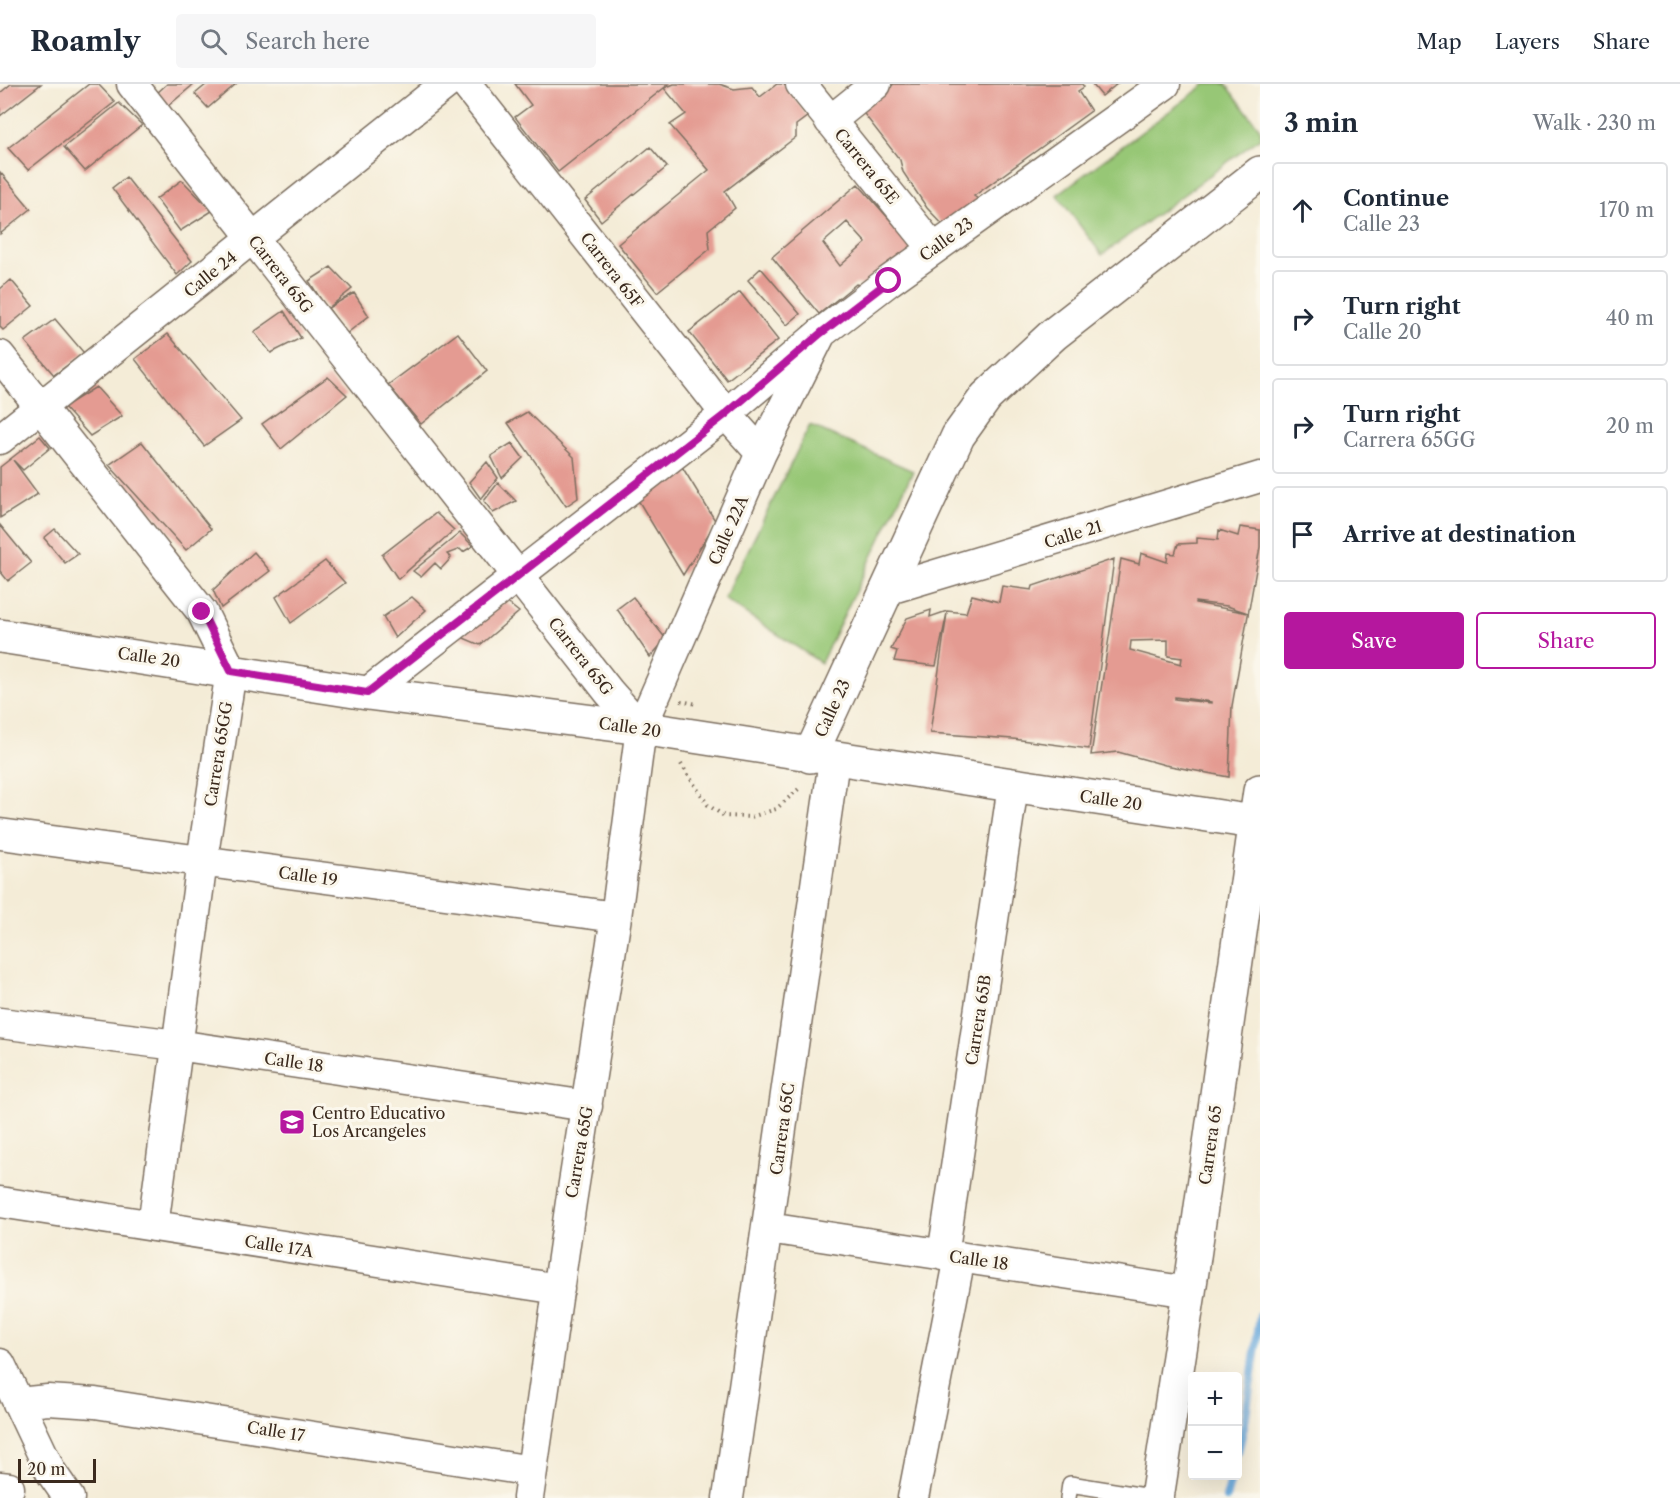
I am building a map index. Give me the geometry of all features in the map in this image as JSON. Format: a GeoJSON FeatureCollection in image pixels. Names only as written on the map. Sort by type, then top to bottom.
{"type":"FeatureCollection","features":[{"type":"Feature","properties":{"kind":"street","name":"Carrera 65G"},"geometry":{"type":"LineString","coordinates":[[132,84],[640,728],[616,918],[530,1484]]}},
{"type":"Feature","properties":{"kind":"street","name":"Calle 24"},"geometry":{"type":"LineString","coordinates":[[0,439],[446,84]]}},
{"type":"Feature","properties":{"kind":"street","name":"Carrera 65F"},"geometry":{"type":"LineString","coordinates":[[466,84],[726,414],[761,453]]}},
{"type":"Feature","properties":{"kind":"street","name":"Carrera 65E"},"geometry":{"type":"LineString","coordinates":[[801,84],[933,248]]}},
{"type":"Feature","properties":{"kind":"street"},"geometry":{"type":"LineString","coordinates":[[830,121],[876,84]]}},
{"type":"Feature","properties":{"kind":"street","name":"Calle 23"},"geometry":{"type":"LineString","coordinates":[[367,693],[726,414],[821,333],[933,248],[1165,84]]}},
{"type":"Feature","properties":{"kind":"street","name":"Calle 23"},"geometry":{"type":"LineString","coordinates":[[817,765],[886,590],[958,436],[986,397],[1054,334],[1260,173]]}},
{"type":"Feature","properties":{"kind":"street","name":"Calle 22A"},"geometry":{"type":"LineString","coordinates":[[640,728],[761,453],[821,333]]}},
{"type":"Feature","properties":{"kind":"street"},"geometry":{"type":"LineString","coordinates":[[0,356],[202,612],[231,671]]}},
{"type":"Feature","properties":{"kind":"street","name":"Calle 21"},"geometry":{"type":"LineString","coordinates":[[886,590],[1260,477]]}},
{"type":"Feature","properties":{"kind":"street","name":"Calle 20"},"geometry":{"type":"LineString","coordinates":[[0,636],[367,693],[640,728],[817,765],[1258,812]]}},
{"type":"Feature","properties":{"kind":"street","name":"Carrera 65GG"},"geometry":{"type":"LineString","coordinates":[[153,1226],[202,861],[231,671]]}},
{"type":"Feature","properties":{"kind":"street","name":"Carrera 65C"},"geometry":{"type":"LineString","coordinates":[[728,1498],[768,1228],[817,765]]}},
{"type":"Feature","properties":{"kind":"street","name":"Carrera 65B"},"geometry":{"type":"LineString","coordinates":[[913,1498],[951,1256],[1013,786]]}},
{"type":"Feature","properties":{"kind":"street","name":"Carrera 65"},"geometry":{"type":"LineString","coordinates":[[1156,1498],[1189,1292],[1258,812]]}},
{"type":"Feature","properties":{"kind":"street","name":"Calle 19"},"geometry":{"type":"LineString","coordinates":[[0,834],[616,918]]}},
{"type":"Feature","properties":{"kind":"street","name":"Calle 18"},"geometry":{"type":"LineString","coordinates":[[0,1023],[177,1045],[587,1106]]}},
{"type":"Feature","properties":{"kind":"street","name":"Calle 17A"},"geometry":{"type":"LineString","coordinates":[[0,1202],[559,1289]]}},
{"type":"Feature","properties":{"kind":"street","name":"Calle 18"},"geometry":{"type":"LineString","coordinates":[[768,1228],[1189,1292]]}},
{"type":"Feature","properties":{"kind":"street"},"geometry":{"type":"LineString","coordinates":[[0,1364],[51,1472],[69,1498]]}},
{"type":"Feature","properties":{"kind":"street","name":"Calle 17"},"geometry":{"type":"LineString","coordinates":[[18,1402],[48,1400],[95,1403],[530,1484]]}},
{"type":"Feature","properties":{"kind":"lane"},"geometry":{"type":"LineString","coordinates":[[1068,1498],[1070,1484],[1156,1498]]}},
{"type":"Feature","properties":{"kind":"path"},"geometry":{"type":"LineString","coordinates":[[678,760],[708,806],[724,816],[751,817],[776,809],[817,765]]}},
{"type":"Feature","properties":{"kind":"green space"},"geometry":{"type":"Polygon","coordinates":[[[1206,84],[1226,84],[1260,129],[1260,138],[1102,255],[1057,195],[1206,84]]]}},
{"type":"Feature","properties":{"kind":"green space"},"geometry":{"type":"Polygon","coordinates":[[[810,425],[913,471],[821,663],[724,599],[810,425]]]}},
{"type":"Feature","properties":{"kind":"building"},"geometry":{"type":"Polygon","coordinates":[[[11,84],[41,84],[0,116],[0,93],[11,84]]]}},
{"type":"Feature","properties":{"kind":"building"},"geometry":{"type":"Polygon","coordinates":[[[89,84],[98,84],[115,102],[28,170],[8,148],[89,84]]]}},
{"type":"Feature","properties":{"kind":"building"},"geometry":{"type":"Polygon","coordinates":[[[167,84],[194,84],[168,106],[157,93],[167,84]]]}},
{"type":"Feature","properties":{"kind":"building"},"geometry":{"type":"Polygon","coordinates":[[[207,84],[236,84],[208,108],[195,94],[207,84]]]}},
{"type":"Feature","properties":{"kind":"building"},"geometry":{"type":"Polygon","coordinates":[[[515,84],[669,84],[558,172],[515,117],[531,105],[515,84]]]}},
{"type":"Feature","properties":{"kind":"building"},"geometry":{"type":"Polygon","coordinates":[[[674,84],[719,84],[734,89],[752,87],[760,97],[777,84],[784,84],[808,116],[796,125],[796,137],[725,191],[735,208],[708,230],[710,249],[657,292],[618,244],[709,170],[670,125],[686,114],[664,88],[674,84]]]}},
{"type":"Feature","properties":{"kind":"building"},"geometry":{"type":"Polygon","coordinates":[[[894,84],[1082,84],[1084,87],[1078,91],[1091,111],[974,196],[983,203],[951,233],[927,208],[903,172],[900,160],[861,110],[894,84]]]}},
{"type":"Feature","properties":{"kind":"building"},"geometry":{"type":"Polygon","coordinates":[[[1092,84],[1117,84],[1102,96],[1092,84]]]}},
{"type":"Feature","properties":{"kind":"building"},"geometry":{"type":"Polygon","coordinates":[[[119,103],[142,125],[85,171],[64,147],[119,103]]]}},
{"type":"Feature","properties":{"kind":"building"},"geometry":{"type":"Polygon","coordinates":[[[650,147],[667,167],[601,221],[585,200],[650,147]]]}},
{"type":"Feature","properties":{"kind":"building"},"geometry":{"type":"Polygon","coordinates":[[[0,172],[31,209],[0,234],[0,172]]]}},
{"type":"Feature","properties":{"kind":"building"},"geometry":{"type":"Polygon","coordinates":[[[126,177],[192,261],[177,275],[112,188],[126,177]]]}},
{"type":"Feature","properties":{"kind":"building"},"geometry":{"type":"Polygon","coordinates":[[[182,180],[212,211],[180,231],[156,199],[182,180]]]}},
{"type":"Feature","properties":{"kind":"building"},"geometry":{"type":"Polygon","coordinates":[[[858,184],[915,248],[869,287],[856,284],[819,314],[772,257],[858,184]],[[847,222],[823,243],[840,266],[866,243],[847,222]]]}},
{"type":"Feature","properties":{"kind":"building"},"geometry":{"type":"Polygon","coordinates":[[[331,267],[352,289],[327,309],[309,281],[331,267]]]}},
{"type":"Feature","properties":{"kind":"building"},"geometry":{"type":"Polygon","coordinates":[[[761,268],[800,314],[787,325],[748,280],[761,268]]]}},
{"type":"Feature","properties":{"kind":"building"},"geometry":{"type":"Polygon","coordinates":[[[11,280],[33,306],[3,330],[0,327],[0,289],[11,280]]]}},
{"type":"Feature","properties":{"kind":"building"},"geometry":{"type":"Polygon","coordinates":[[[740,292],[778,340],[727,380],[689,332],[740,292]]]}},
{"type":"Feature","properties":{"kind":"building"},"geometry":{"type":"Polygon","coordinates":[[[354,293],[369,316],[346,334],[328,308],[354,293]]]}},
{"type":"Feature","properties":{"kind":"building"},"geometry":{"type":"Polygon","coordinates":[[[284,311],[301,338],[271,353],[254,332],[284,311]]]}},
{"type":"Feature","properties":{"kind":"building"},"geometry":{"type":"Polygon","coordinates":[[[55,319],[84,353],[54,375],[25,341],[55,319]]]}},
{"type":"Feature","properties":{"kind":"building"},"geometry":{"type":"Polygon","coordinates":[[[458,333],[487,371],[421,424],[388,385],[458,333]]]}},
{"type":"Feature","properties":{"kind":"building"},"geometry":{"type":"Polygon","coordinates":[[[168,334],[241,420],[204,446],[135,359],[168,334]]]}},
{"type":"Feature","properties":{"kind":"building"},"geometry":{"type":"Polygon","coordinates":[[[328,377],[347,395],[281,449],[262,424],[328,377]]]}},
{"type":"Feature","properties":{"kind":"building"},"geometry":{"type":"Polygon","coordinates":[[[96,387],[122,416],[90,436],[64,407],[96,387]]]}},
{"type":"Feature","properties":{"kind":"building"},"geometry":{"type":"Polygon","coordinates":[[[527,412],[574,457],[578,498],[566,506],[508,423],[527,412]]]}},
{"type":"Feature","properties":{"kind":"building"},"geometry":{"type":"Polygon","coordinates":[[[40,436],[50,448],[23,470],[13,460],[38,494],[0,518],[0,467],[40,436]]]}},
{"type":"Feature","properties":{"kind":"building"},"geometry":{"type":"Polygon","coordinates":[[[142,442],[211,529],[186,550],[109,465],[142,442]]]}},
{"type":"Feature","properties":{"kind":"building"},"geometry":{"type":"Polygon","coordinates":[[[512,443],[523,458],[502,478],[491,456],[512,443]]]}},
{"type":"Feature","properties":{"kind":"building"},"geometry":{"type":"Polygon","coordinates":[[[487,462],[498,478],[481,499],[469,482],[487,462]]]}},
{"type":"Feature","properties":{"kind":"building"},"geometry":{"type":"Polygon","coordinates":[[[681,465],[716,522],[683,575],[635,495],[681,465]]]}},
{"type":"Feature","properties":{"kind":"building"},"geometry":{"type":"Polygon","coordinates":[[[498,483],[516,501],[493,513],[484,501],[498,483]]]}},
{"type":"Feature","properties":{"kind":"building"},"geometry":{"type":"Polygon","coordinates":[[[436,513],[454,530],[398,579],[382,555],[436,513]]]}},
{"type":"Feature","properties":{"kind":"building"},"geometry":{"type":"Polygon","coordinates":[[[0,525],[31,563],[8,581],[0,571],[0,525]]]}},
{"type":"Feature","properties":{"kind":"building"},"geometry":{"type":"Polygon","coordinates":[[[1240,527],[1260,530],[1260,547],[1232,706],[1229,777],[1165,765],[1118,752],[1091,755],[1121,559],[1139,564],[1141,553],[1167,562],[1168,553],[1175,554],[1178,544],[1197,543],[1197,538],[1218,540],[1219,530],[1238,536],[1240,527]],[[1195,603],[1248,613],[1227,606],[1195,603]],[[1168,640],[1131,641],[1130,650],[1181,664],[1182,658],[1168,656],[1168,640]],[[1175,697],[1175,699],[1211,703],[1175,697]]]}},
{"type":"Feature","properties":{"kind":"building"},"geometry":{"type":"Polygon","coordinates":[[[55,529],[78,554],[65,563],[44,538],[55,529]]]}},
{"type":"Feature","properties":{"kind":"building"},"geometry":{"type":"Polygon","coordinates":[[[460,533],[473,546],[463,552],[460,549],[447,554],[451,558],[441,569],[435,563],[421,577],[413,571],[460,533]]]}},
{"type":"Feature","properties":{"kind":"building"},"geometry":{"type":"Polygon","coordinates":[[[254,552],[270,571],[221,608],[213,590],[254,552]]]}},
{"type":"Feature","properties":{"kind":"building"},"geometry":{"type":"Polygon","coordinates":[[[1114,559],[1089,749],[1013,739],[930,733],[947,613],[936,666],[894,661],[897,651],[891,649],[907,618],[931,610],[930,617],[947,611],[966,613],[972,595],[999,602],[1002,586],[1032,590],[1033,586],[1114,559]]]}},
{"type":"Feature","properties":{"kind":"building"},"geometry":{"type":"Polygon","coordinates":[[[325,561],[345,583],[291,623],[276,597],[325,561]]]}},
{"type":"Feature","properties":{"kind":"building"},"geometry":{"type":"Polygon","coordinates":[[[412,597],[426,610],[395,638],[383,617],[412,597]]]}},
{"type":"Feature","properties":{"kind":"building"},"geometry":{"type":"Polygon","coordinates":[[[633,597],[666,639],[650,657],[617,609],[633,597]]]}},
{"type":"Feature","properties":{"kind":"building"},"geometry":{"type":"Polygon","coordinates":[[[505,601],[519,612],[480,645],[459,636],[505,601]]]}},
{"type":"Feature","properties":{"kind":"waterway"},"geometry":{"type":"LineString","coordinates":[[1242,1435],[1260,1316]]}},
{"type":"Feature","properties":{"kind":"waterway"},"geometry":{"type":"LineString","coordinates":[[1226,1498],[1231,1480]]}},
{"type":"Feature","properties":{"kind":"place","name":"Centro Educativo Los Arcangeles"},"geometry":{"type":"Point","coordinates":[292,1122]}},
{"type":"Feature","properties":{"kind":"route"},"geometry":{"type":"LineString","coordinates":[[202,612],[231,671],[367,693],[726,414],[821,333],[889,281]]}}]}
